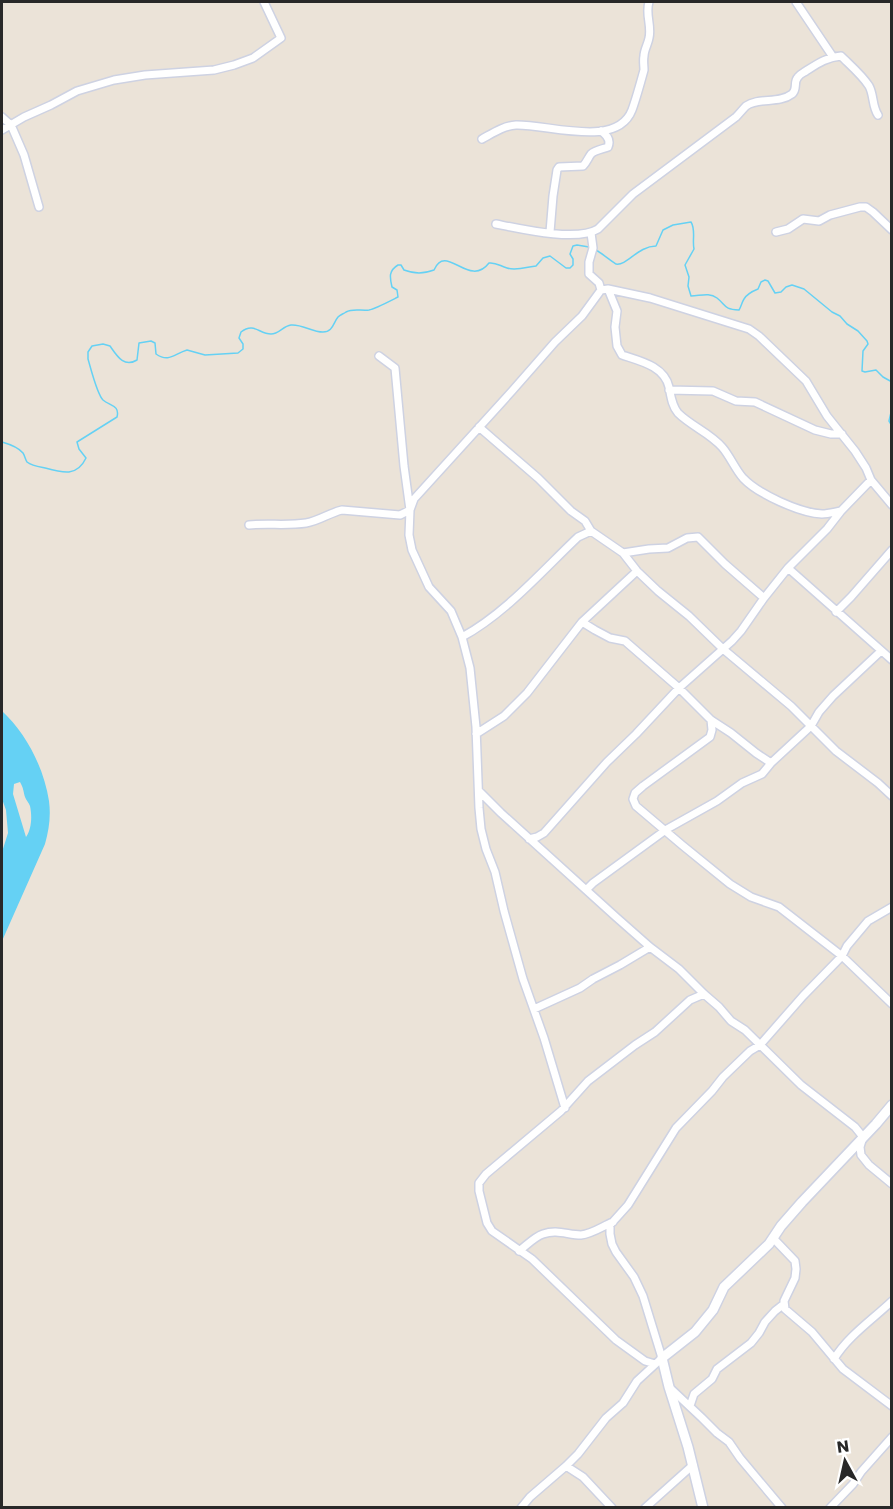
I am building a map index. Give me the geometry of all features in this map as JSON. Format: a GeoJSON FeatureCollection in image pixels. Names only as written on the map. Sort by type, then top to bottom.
{"type":"FeatureCollection","features":[{"type":"Feature","properties":{"kind":"street"},"geometry":{"type":"LineString","coordinates":[[2,130],[77,91],[95,85],[145,75],[214,70],[253,58],[281,38],[264,2]]}},
{"type":"Feature","properties":{"kind":"street"},"geometry":{"type":"LineString","coordinates":[[482,139],[504,127],[516,125],[583,132],[619,127],[627,121],[644,68],[644,56],[649,38],[647,8],[649,2]]}},
{"type":"Feature","properties":{"kind":"street"},"geometry":{"type":"LineString","coordinates":[[796,2],[833,57]]}},
{"type":"Feature","properties":{"kind":"street"},"geometry":{"type":"LineString","coordinates":[[496,224],[575,235],[591,233],[598,229],[633,194],[736,117],[747,106],[793,94],[798,77],[815,64],[833,57],[841,56],[869,87],[878,115]]}},
{"type":"Feature","properties":{"kind":"street"},"geometry":{"type":"LineString","coordinates":[[2,117],[11,125],[30,170],[39,207]]}},
{"type":"Feature","properties":{"kind":"street"},"geometry":{"type":"LineString","coordinates":[[550,232],[557,170],[559,167],[583,166],[588,162],[592,153],[608,147],[609,140],[601,131]]}},
{"type":"Feature","properties":{"kind":"street"},"geometry":{"type":"LineString","coordinates":[[776,232],[788,229],[803,219],[819,221],[830,215],[860,207],[866,207],[873,212],[891,230]]}},
{"type":"Feature","properties":{"kind":"street"},"geometry":{"type":"LineString","coordinates":[[591,233],[593,248],[589,262],[590,274],[605,290],[617,311],[615,327],[617,346],[622,355],[645,362],[663,374],[668,384],[672,403],[678,412],[709,434],[723,448],[744,479],[763,494],[785,504],[822,514],[841,511]]}},
{"type":"Feature","properties":{"kind":"street"},"geometry":{"type":"LineString","coordinates":[[249,525],[306,523],[342,510],[400,515],[410,510],[414,499],[555,342],[605,290]]}},
{"type":"Feature","properties":{"kind":"street"},"geometry":{"type":"LineString","coordinates":[[605,290],[650,298],[748,329],[759,336],[806,381],[827,416],[866,468],[871,480],[890,501]]}},
{"type":"Feature","properties":{"kind":"street"},"geometry":{"type":"LineString","coordinates":[[379,356],[395,368],[412,550],[429,587],[451,611],[462,637],[470,668],[481,829],[495,872],[523,979],[565,1108]]}},
{"type":"Feature","properties":{"kind":"street"},"geometry":{"type":"LineString","coordinates":[[669,390],[713,391],[736,401],[755,402],[815,430],[842,434]]}},
{"type":"Feature","properties":{"kind":"street"},"geometry":{"type":"LineString","coordinates":[[479,427],[538,478],[570,511],[585,521],[591,531],[623,553],[637,571],[658,591],[774,691],[836,751],[891,793]]}},
{"type":"Feature","properties":{"kind":"street"},"geometry":{"type":"LineString","coordinates":[[529,839],[544,833],[607,762],[679,688],[741,631],[788,568],[871,480]]}},
{"type":"Feature","properties":{"kind":"street"},"geometry":{"type":"LineString","coordinates":[[462,637],[496,615],[578,537],[591,531]]}},
{"type":"Feature","properties":{"kind":"street"},"geometry":{"type":"LineString","coordinates":[[623,553],[668,548],[687,538],[698,537],[764,598]]}},
{"type":"Feature","properties":{"kind":"street"},"geometry":{"type":"LineString","coordinates":[[836,612],[852,597],[891,550]]}},
{"type":"Feature","properties":{"kind":"street"},"geometry":{"type":"LineString","coordinates":[[788,568],[891,660]]}},
{"type":"Feature","properties":{"kind":"street"},"geometry":{"type":"LineString","coordinates":[[476,734],[504,716],[527,693],[582,622],[637,571]]}},
{"type":"Feature","properties":{"kind":"street"},"geometry":{"type":"LineString","coordinates":[[582,622],[610,638],[625,641],[679,688],[711,720],[771,763]]}},
{"type":"Feature","properties":{"kind":"street"},"geometry":{"type":"LineString","coordinates":[[587,889],[665,830],[717,801],[742,783],[762,774],[812,726],[819,712],[881,651]]}},
{"type":"Feature","properties":{"kind":"street"},"geometry":{"type":"LineString","coordinates":[[711,720],[710,737],[635,793],[633,799],[636,806],[730,884],[752,897],[779,908],[842,956],[891,1004]]}},
{"type":"Feature","properties":{"kind":"street"},"geometry":{"type":"LineString","coordinates":[[479,791],[529,839],[679,969],[719,1007],[731,1022],[745,1030],[801,1085],[855,1127],[863,1137],[861,1155],[891,1184]]}},
{"type":"Feature","properties":{"kind":"street"},"geometry":{"type":"LineString","coordinates":[[703,1508],[693,1465],[669,1387],[658,1361],[643,1296],[634,1277],[612,1244],[610,1225],[637,1192],[676,1128],[735,1065],[760,1045],[842,956],[847,946],[868,921],[891,907]]}},
{"type":"Feature","properties":{"kind":"street"},"geometry":{"type":"LineString","coordinates":[[534,1009],[580,988],[650,946]]}},
{"type":"Feature","properties":{"kind":"street"},"geometry":{"type":"LineString","coordinates":[[658,1361],[645,1362],[615,1340],[549,1274],[492,1231],[487,1222],[479,1191],[486,1174],[565,1108],[588,1082],[634,1045],[655,1032],[690,1000],[704,994]]}},
{"type":"Feature","properties":{"kind":"street"},"geometry":{"type":"LineString","coordinates":[[521,1508],[530,1497],[567,1466],[606,1418],[623,1403],[637,1382],[658,1361],[695,1332],[713,1310],[724,1287],[769,1244],[802,1202],[891,1107]]}},
{"type":"Feature","properties":{"kind":"street"},"geometry":{"type":"LineString","coordinates":[[519,1251],[541,1234],[566,1232],[580,1235],[591,1233],[613,1222]]}},
{"type":"Feature","properties":{"kind":"street"},"geometry":{"type":"LineString","coordinates":[[773,1238],[795,1261],[795,1278],[784,1301],[784,1309],[812,1332],[843,1369],[891,1406]]}},
{"type":"Feature","properties":{"kind":"street"},"geometry":{"type":"LineString","coordinates":[[834,1359],[843,1345],[891,1301]]}},
{"type":"Feature","properties":{"kind":"street"},"geometry":{"type":"LineString","coordinates":[[690,1406],[694,1394],[712,1379],[717,1369],[751,1343],[765,1322],[784,1305]]}},
{"type":"Feature","properties":{"kind":"street"},"geometry":{"type":"LineString","coordinates":[[669,1387],[729,1442],[782,1508]]}},
{"type":"Feature","properties":{"kind":"street"},"geometry":{"type":"LineString","coordinates":[[830,1508],[853,1484],[891,1437]]}},
{"type":"Feature","properties":{"kind":"street"},"geometry":{"type":"LineString","coordinates":[[645,1508],[693,1465]]}},
{"type":"Feature","properties":{"kind":"street"},"geometry":{"type":"LineString","coordinates":[[567,1466],[583,1477],[612,1508]]}},
{"type":"Feature","properties":{"kind":"water"},"geometry":{"type":"Polygon","coordinates":[[[2,711],[19,730],[33,752],[47,789],[50,812],[45,844],[2,941],[2,852],[8,833],[6,810],[2,799],[2,711]],[[20,782],[14,784],[13,794],[26,837],[31,814],[20,782]]]}},
{"type":"Feature","properties":{"kind":"waterway"},"geometry":{"type":"LineString","coordinates":[[596,250],[616,264],[620,264],[644,249],[656,246],[663,230],[673,225],[691,222],[694,249],[685,265],[691,296],[711,295],[728,308],[739,310],[745,297],[758,289],[761,282],[765,280],[775,293],[792,285],[804,289],[840,316],[867,341],[868,344],[863,351],[862,371],[876,370],[892,382]]}},
{"type":"Feature","properties":{"kind":"waterway"},"geometry":{"type":"LineString","coordinates":[[2,442],[19,449],[27,462],[36,466],[69,472],[82,464],[86,458],[77,442],[117,417],[118,413],[116,408],[103,400],[96,387],[88,359],[88,352],[92,346],[103,344],[110,346],[121,360],[128,363],[137,360],[139,343],[151,341],[155,343],[156,354],[164,358],[187,350],[205,355],[238,353],[243,349],[239,338],[241,332],[246,329],[253,328],[271,334],[295,325],[326,332],[331,329],[338,317],[346,312],[372,309],[398,297],[390,278],[391,272],[398,265],[401,265],[404,270],[419,273],[434,270],[439,263],[445,261],[474,271],[481,270],[489,263],[518,269],[536,266],[543,258],[550,256],[566,268],[570,268],[573,265],[570,254],[573,246],[589,247]]}},
{"type":"Feature","properties":{"kind":"waterway"},"geometry":{"type":"LineString","coordinates":[[892,398],[892,407]]}},
{"type":"Feature","properties":{"kind":"waterway"},"geometry":{"type":"LineString","coordinates":[[892,408],[889,421],[892,426]]}}]}
